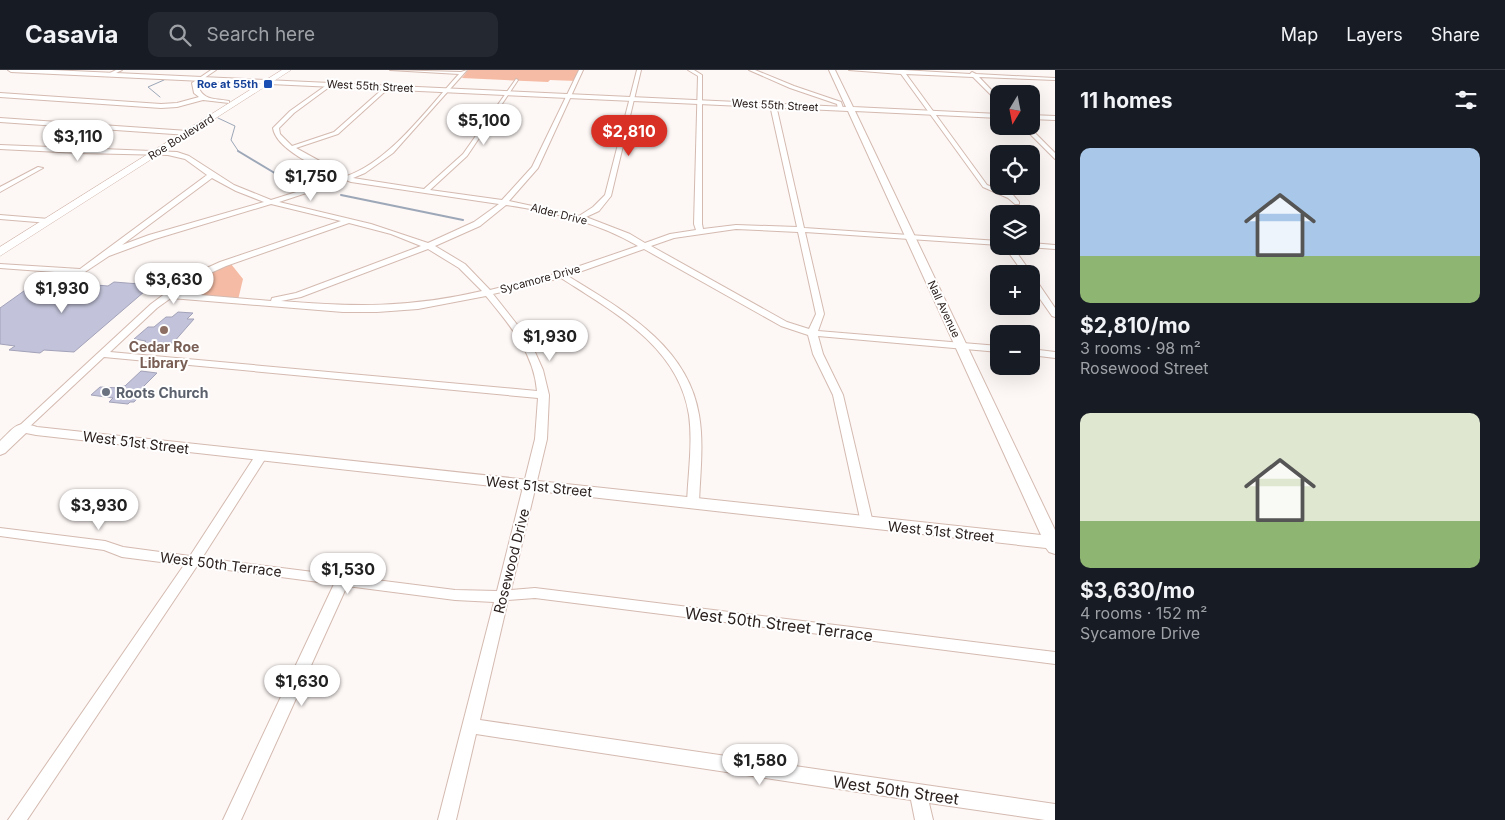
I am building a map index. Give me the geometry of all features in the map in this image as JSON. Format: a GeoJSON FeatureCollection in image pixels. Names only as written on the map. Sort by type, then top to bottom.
{"type":"FeatureCollection","features":[{"type":"Feature","properties":{"kind":"main road","name":"Roe Boulevard"},"geometry":{"type":"LineString","coordinates":[[0,245],[44,220],[184,133],[279,70]]}},
{"type":"Feature","properties":{"kind":"main road","name":"Roe Boulevard"},"geometry":{"type":"LineString","coordinates":[[184,133],[227,102],[287,70]]}},
{"type":"Feature","properties":{"kind":"main road","name":"Roe Boulevard"},"geometry":{"type":"LineString","coordinates":[[0,252],[44,220]]}},
{"type":"Feature","properties":{"kind":"street","name":"West 55th Street"},"geometry":{"type":"LineString","coordinates":[[11,70],[773,105],[844,105],[990,115]]}},
{"type":"Feature","properties":{"kind":"street"},"geometry":{"type":"LineString","coordinates":[[110,74],[120,70]]}},
{"type":"Feature","properties":{"kind":"street"},"geometry":{"type":"LineString","coordinates":[[214,70],[199,79],[194,84],[194,88],[199,96],[203,98],[227,102]]}},
{"type":"Feature","properties":{"kind":"street"},"geometry":{"type":"LineString","coordinates":[[392,70],[464,72]]}},
{"type":"Feature","properties":{"kind":"street"},"geometry":{"type":"LineString","coordinates":[[264,302],[298,295],[428,246],[477,224],[505,202],[535,168],[581,70]]}},
{"type":"Feature","properties":{"kind":"street"},"geometry":{"type":"LineString","coordinates":[[580,218],[603,203],[608,196],[639,70]]}},
{"type":"Feature","properties":{"kind":"street"},"geometry":{"type":"LineString","coordinates":[[690,70],[700,75],[698,224],[700,231]]}},
{"type":"Feature","properties":{"kind":"street"},"geometry":{"type":"LineString","coordinates":[[752,70],[792,87],[844,105]]}},
{"type":"Feature","properties":{"kind":"street","name":"Nall Avenue"},"geometry":{"type":"LineString","coordinates":[[832,70],[844,105],[910,236],[1054,545]]}},
{"type":"Feature","properties":{"kind":"street"},"geometry":{"type":"LineString","coordinates":[[851,70],[1055,79]]}},
{"type":"Feature","properties":{"kind":"street"},"geometry":{"type":"LineString","coordinates":[[969,70],[990,92]]}},
{"type":"Feature","properties":{"kind":"street"},"geometry":{"type":"LineString","coordinates":[[1038,70],[1055,84]]}},
{"type":"Feature","properties":{"kind":"street"},"geometry":{"type":"LineString","coordinates":[[901,71],[985,186],[1009,195],[1017,203]]}},
{"type":"Feature","properties":{"kind":"street"},"geometry":{"type":"LineString","coordinates":[[106,254],[347,178],[383,159],[464,72]]}},
{"type":"Feature","properties":{"kind":"street"},"geometry":{"type":"LineString","coordinates":[[766,85],[766,81],[771,79]]}},
{"type":"Feature","properties":{"kind":"street"},"geometry":{"type":"LineString","coordinates":[[425,191],[465,155],[516,80]]}},
{"type":"Feature","properties":{"kind":"street"},"geometry":{"type":"LineString","coordinates":[[330,84],[276,126],[276,136],[290,148],[336,133],[388,87]]}},
{"type":"Feature","properties":{"kind":"street"},"geometry":{"type":"LineString","coordinates":[[775,87],[792,87]]}},
{"type":"Feature","properties":{"kind":"street"},"geometry":{"type":"LineString","coordinates":[[0,95],[168,106],[203,98]]}},
{"type":"Feature","properties":{"kind":"street"},"geometry":{"type":"LineString","coordinates":[[820,96],[844,105]]}},
{"type":"Feature","properties":{"kind":"street"},"geometry":{"type":"LineString","coordinates":[[773,105],[820,314],[812,333],[818,354],[838,395],[867,523]]}},
{"type":"Feature","properties":{"kind":"street"},"geometry":{"type":"LineString","coordinates":[[1040,117],[1055,118]]}},
{"type":"Feature","properties":{"kind":"street"},"geometry":{"type":"LineString","coordinates":[[0,120],[125,127],[184,133]]}},
{"type":"Feature","properties":{"kind":"street"},"geometry":{"type":"LineString","coordinates":[[1034,135],[1055,157]]}},
{"type":"Feature","properties":{"kind":"street","name":"Rosewood Drive"},"geometry":{"type":"LineString","coordinates":[[0,147],[187,156],[211,175],[243,192],[272,202],[404,236],[428,246],[463,267],[517,327],[528,344],[541,374],[545,414],[530,485],[447,820]]}},
{"type":"Feature","properties":{"kind":"street","name":"Alder Drive"},"geometry":{"type":"LineString","coordinates":[[290,148],[356,182],[505,202],[547,209],[580,218],[618,232],[784,324],[812,333],[990,348]]}},
{"type":"Feature","properties":{"kind":"street"},"geometry":{"type":"LineString","coordinates":[[0,190],[40,168]]}},
{"type":"Feature","properties":{"kind":"street"},"geometry":{"type":"LineString","coordinates":[[0,266],[82,272],[211,175]]}},
{"type":"Feature","properties":{"kind":"street"},"geometry":{"type":"LineString","coordinates":[[0,217],[44,220]]}},
{"type":"Feature","properties":{"kind":"street"},"geometry":{"type":"LineString","coordinates":[[0,450],[167,295],[192,278],[214,267],[348,222]]}},
{"type":"Feature","properties":{"kind":"street","name":"Sycamore Drive"},"geometry":{"type":"LineString","coordinates":[[167,295],[343,309],[386,309],[418,306],[488,293],[562,274],[673,236],[736,227],[801,229],[990,242]]}},
{"type":"Feature","properties":{"kind":"street"},"geometry":{"type":"LineString","coordinates":[[135,232],[152,238]]}},
{"type":"Feature","properties":{"kind":"street"},"geometry":{"type":"LineString","coordinates":[[1040,246],[1055,247]]}},
{"type":"Feature","properties":{"kind":"street"},"geometry":{"type":"LineString","coordinates":[[562,274],[641,327],[671,358],[685,383],[690,397],[695,428],[693,503]]}},
{"type":"Feature","properties":{"kind":"street"},"geometry":{"type":"LineString","coordinates":[[1040,292],[1055,314]]}},
{"type":"Feature","properties":{"kind":"street"},"geometry":{"type":"LineString","coordinates":[[298,295],[300,305]]}},
{"type":"Feature","properties":{"kind":"street"},"geometry":{"type":"LineString","coordinates":[[1040,353],[1055,354]]}},
{"type":"Feature","properties":{"kind":"street"},"geometry":{"type":"LineString","coordinates":[[102,354],[544,395]]}},
{"type":"Feature","properties":{"kind":"street","name":"West 51st Street"},"geometry":{"type":"LineString","coordinates":[[23,427],[36,431],[693,503],[1054,545]]}},
{"type":"Feature","properties":{"kind":"street"},"geometry":{"type":"LineString","coordinates":[[17,820],[194,560],[261,456]]}},
{"type":"Feature","properties":{"kind":"street","name":"West 50th Terrace"},"geometry":{"type":"LineString","coordinates":[[0,532],[104,546],[122,552],[484,597],[503,596]]}},
{"type":"Feature","properties":{"kind":"street"},"geometry":{"type":"LineString","coordinates":[[232,820],[343,580]]}},
{"type":"Feature","properties":{"kind":"street","name":"West 50th Street Terrace"},"geometry":{"type":"LineString","coordinates":[[503,596],[518,593],[535,593],[1055,658]]}},
{"type":"Feature","properties":{"kind":"street","name":"West 50th Street"},"geometry":{"type":"LineString","coordinates":[[470,726],[1055,813]]}},
{"type":"Feature","properties":{"kind":"street"},"geometry":{"type":"LineString","coordinates":[[918,793],[924,820]]}},
{"type":"Feature","properties":{"kind":"shaded area"},"geometry":{"type":"Polygon","coordinates":[[[468,70],[581,70],[577,81],[550,80],[548,82],[462,78],[468,70]]]}},
{"type":"Feature","properties":{"kind":"shaded area"},"geometry":{"type":"Polygon","coordinates":[[[231,264],[243,279],[238,300],[174,295],[194,279],[231,264]]]}},
{"type":"Feature","properties":{"kind":"building"},"geometry":{"type":"Polygon","coordinates":[[[45,276],[66,277],[60,282],[108,286],[114,282],[152,285],[74,352],[44,350],[40,353],[9,350],[15,346],[0,344],[0,308],[45,276]]]}},
{"type":"Feature","properties":{"kind":"building","name":"Cedar Roe Library"},"geometry":{"type":"Polygon","coordinates":[[[178,312],[193,313],[187,319],[194,319],[173,343],[163,343],[157,348],[140,346],[146,341],[134,339],[148,327],[154,327],[166,317],[172,317],[178,312]]]}},
{"type":"Feature","properties":{"kind":"building"},"geometry":{"type":"Polygon","coordinates":[[[141,371],[157,373],[142,388],[147,388],[134,402],[128,404],[109,402],[113,398],[91,395],[100,387],[120,388],[125,386],[141,371]]]}},
{"type":"Feature","properties":{"kind":"waterway"},"geometry":{"type":"LineString","coordinates":[[160,97],[148,87],[164,80]]}},
{"type":"Feature","properties":{"kind":"waterway"},"geometry":{"type":"LineString","coordinates":[[218,118],[235,126],[231,140],[239,151]]}},
{"type":"Feature","properties":{"kind":"waterway"},"geometry":{"type":"LineString","coordinates":[[239,151],[283,178]]}},
{"type":"Feature","properties":{"kind":"waterway"},"geometry":{"type":"LineString","coordinates":[[341,195],[463,220]]}},
{"type":"Feature","properties":{"kind":"place","name":"Roe at 55th"},"geometry":{"type":"Point","coordinates":[268,84]}},
{"type":"Feature","properties":{"kind":"place","name":"Cedar Roe Library"},"geometry":{"type":"Point","coordinates":[164,330]}},
{"type":"Feature","properties":{"kind":"place","name":"Roots Church"},"geometry":{"type":"Point","coordinates":[106,392]}}]}
